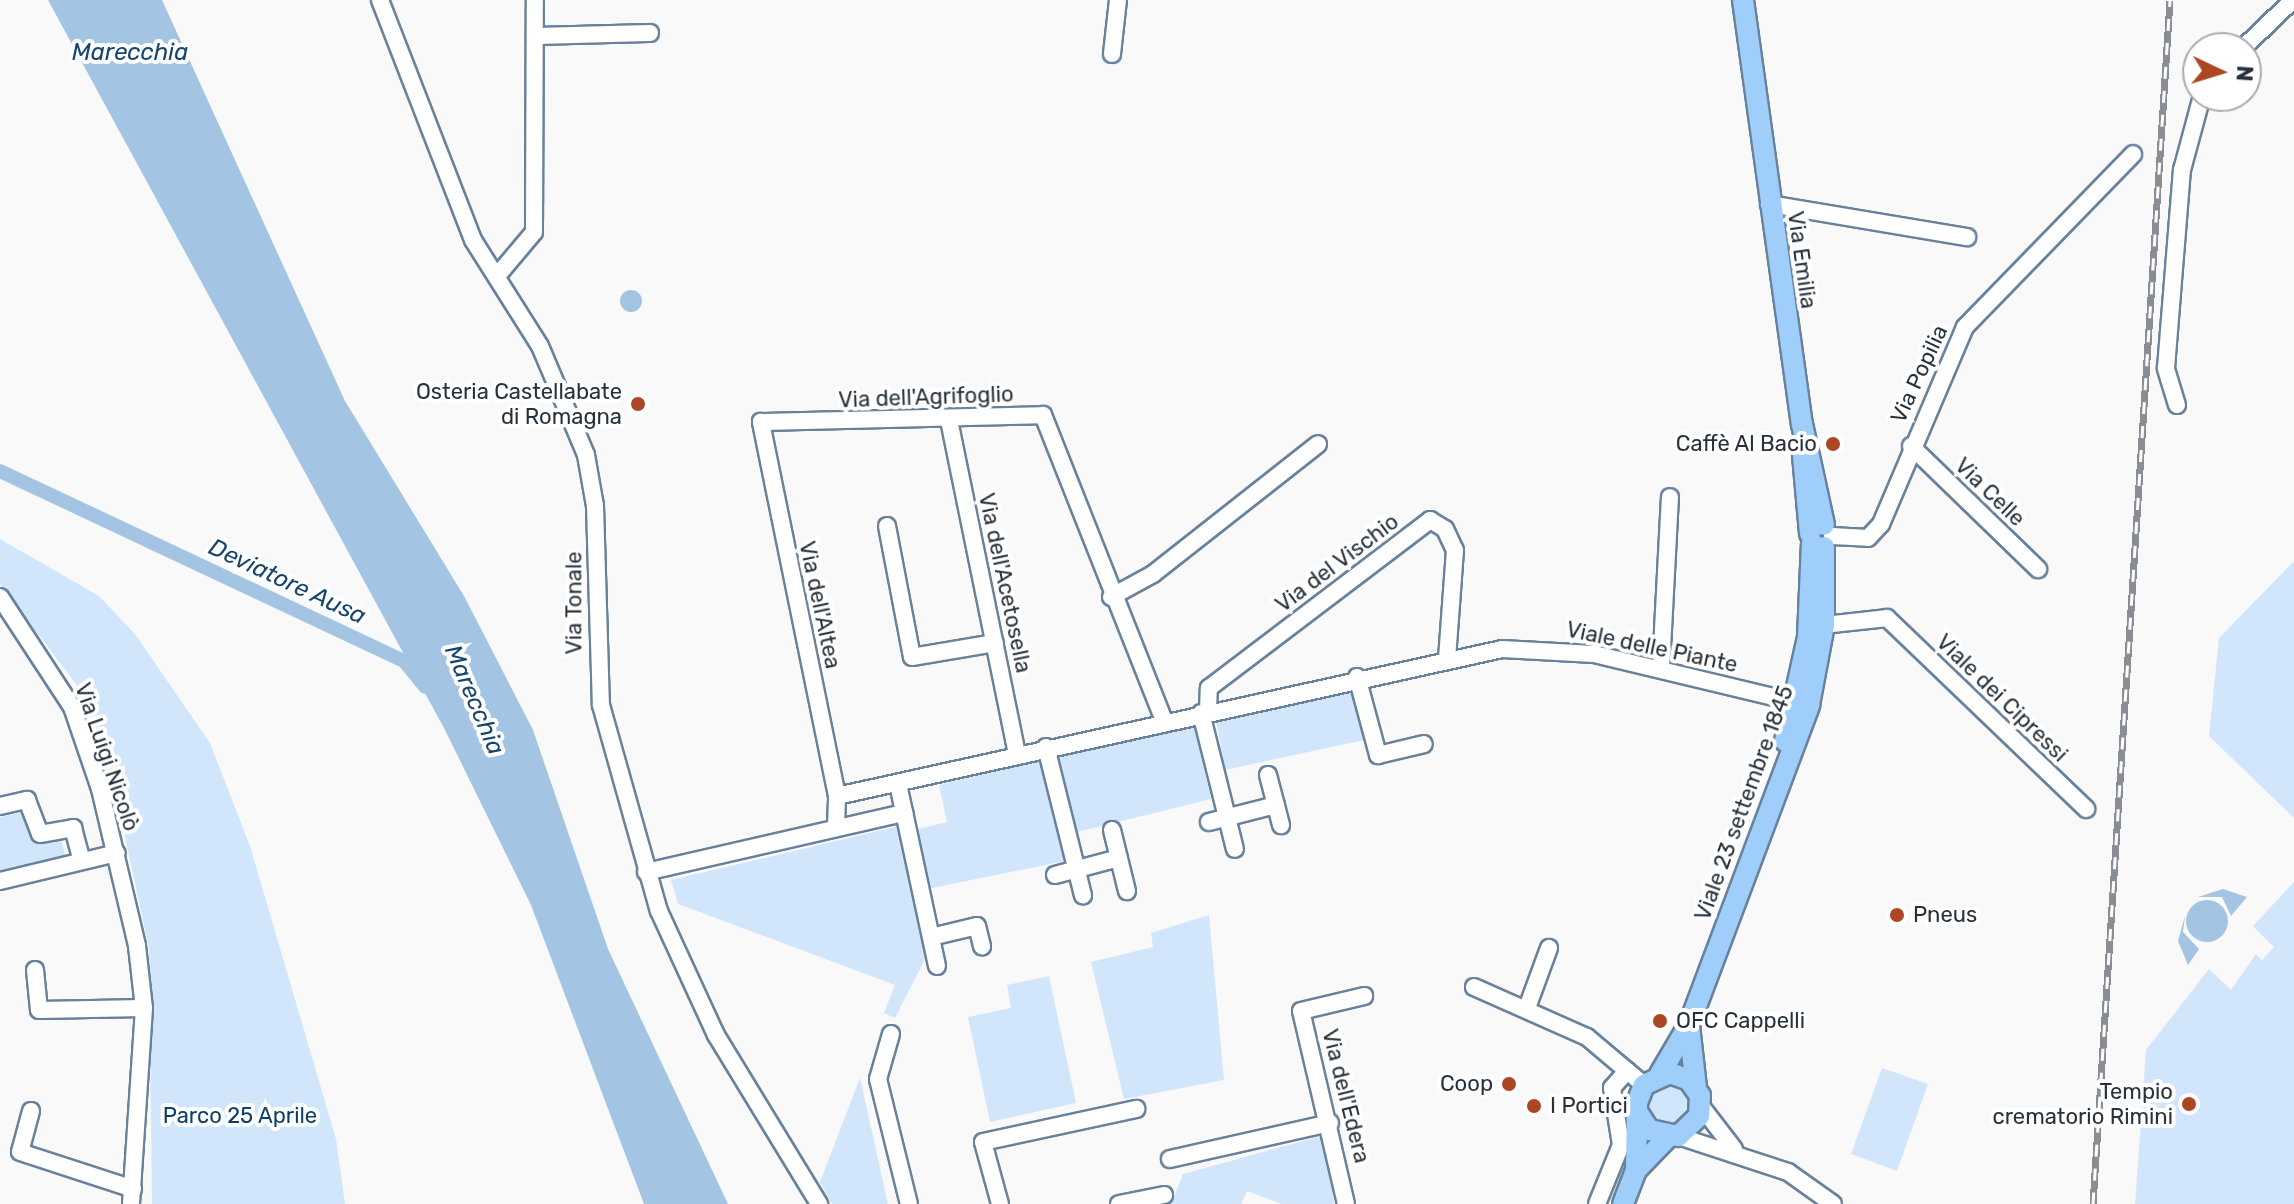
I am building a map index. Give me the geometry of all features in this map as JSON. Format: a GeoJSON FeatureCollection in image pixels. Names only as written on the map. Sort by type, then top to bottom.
{"type":"FeatureCollection","features":[{"type":"Feature","properties":{"kind":"main road","name":"Via Emilia"},"geometry":{"type":"LineString","coordinates":[[1743,0],[1769,204],[1820,537]]}},
{"type":"Feature","properties":{"kind":"main road","name":"Viale 23 settembre 1845"},"geometry":{"type":"LineString","coordinates":[[1623,1204],[1636,1170],[1638,1113],[1652,1079],[1689,1025],[1809,705],[1824,625],[1820,537]]}},
{"type":"Feature","properties":{"kind":"main road","name":"Viale 23 settembre 1845"},"geometry":{"type":"LineString","coordinates":[[1783,769],[1808,637],[1820,537]]}},
{"type":"Feature","properties":{"kind":"main road","name":"Viale 23 settembre 1845"},"geometry":{"type":"LineString","coordinates":[[1636,1170],[1673,1136],[1694,1125],[1698,1097],[1689,1025]]}},
{"type":"Feature","properties":{"kind":"main road"},"geometry":{"type":"LineString","coordinates":[[1652,1079],[1680,1075],[1698,1097]]}},
{"type":"Feature","properties":{"kind":"main road"},"geometry":{"type":"LineString","coordinates":[[1638,1113],[1649,1130],[1673,1136]]}},
{"type":"Feature","properties":{"kind":"street","name":"Via Tonale"},"geometry":{"type":"LineString","coordinates":[[380,0],[436,155],[497,276],[546,356],[586,455],[595,506],[601,705],[646,872],[689,982],[819,1204]]}},
{"type":"Feature","properties":{"kind":"street"},"geometry":{"type":"LineString","coordinates":[[497,276],[534,232],[535,0]]}},
{"type":"Feature","properties":{"kind":"street"},"geometry":{"type":"LineString","coordinates":[[1112,54],[1118,0]]}},
{"type":"Feature","properties":{"kind":"street"},"geometry":{"type":"LineString","coordinates":[[2260,32],[2293,0]]}},
{"type":"Feature","properties":{"kind":"street"},"geometry":{"type":"LineString","coordinates":[[535,36],[650,33]]}},
{"type":"Feature","properties":{"kind":"street"},"geometry":{"type":"LineString","coordinates":[[2177,405],[2167,384],[2169,322],[2182,170],[2194,112]]}},
{"type":"Feature","properties":{"kind":"street","name":"Via Popilia"},"geometry":{"type":"LineString","coordinates":[[1820,537],[1868,538],[1881,524],[1911,446],[1965,327],[2133,154]]}},
{"type":"Feature","properties":{"kind":"street"},"geometry":{"type":"LineString","coordinates":[[1769,204],[1967,237]]}},
{"type":"Feature","properties":{"kind":"street","name":"Via dell'Agrifoglio"},"geometry":{"type":"LineString","coordinates":[[761,422],[949,420],[1043,415],[1111,597],[1164,721]]}},
{"type":"Feature","properties":{"kind":"street","name":"Via dell'Acetosella"},"geometry":{"type":"LineString","coordinates":[[949,420],[1017,754]]}},
{"type":"Feature","properties":{"kind":"street","name":"Via dell'Altea"},"geometry":{"type":"LineString","coordinates":[[761,422],[837,796]]}},
{"type":"Feature","properties":{"kind":"street"},"geometry":{"type":"LineString","coordinates":[[1111,597],[1153,574],[1318,444]]}},
{"type":"Feature","properties":{"kind":"street","name":"Via Celle"},"geometry":{"type":"LineString","coordinates":[[1911,446],[2038,569]]}},
{"type":"Feature","properties":{"kind":"street"},"geometry":{"type":"LineString","coordinates":[[1661,668],[1670,497]]}},
{"type":"Feature","properties":{"kind":"street","name":"Via del Vischio"},"geometry":{"type":"LineString","coordinates":[[1204,712],[1209,688],[1430,520],[1445,529],[1455,550],[1447,658]]}},
{"type":"Feature","properties":{"kind":"street"},"geometry":{"type":"LineString","coordinates":[[887,526],[912,657],[995,643]]}},
{"type":"Feature","properties":{"kind":"street","name":"Via Luigi Nicolò"},"geometry":{"type":"LineString","coordinates":[[0,597],[68,698],[117,853],[144,1008],[132,1196]]}},
{"type":"Feature","properties":{"kind":"street","name":"Viale dei Cipressi"},"geometry":{"type":"LineString","coordinates":[[1824,625],[1887,618],[2086,809]]}},
{"type":"Feature","properties":{"kind":"street","name":"Viale delle Piante"},"geometry":{"type":"LineString","coordinates":[[837,796],[1447,658],[1550,648],[1661,668],[1794,702]]}},
{"type":"Feature","properties":{"kind":"street"},"geometry":{"type":"LineString","coordinates":[[1357,677],[1378,755],[1424,744]]}},
{"type":"Feature","properties":{"kind":"street"},"geometry":{"type":"LineString","coordinates":[[1204,712],[1235,849]]}},
{"type":"Feature","properties":{"kind":"street"},"geometry":{"type":"LineString","coordinates":[[1046,747],[1083,895]]}},
{"type":"Feature","properties":{"kind":"street"},"geometry":{"type":"LineString","coordinates":[[1268,775],[1281,825]]}},
{"type":"Feature","properties":{"kind":"street"},"geometry":{"type":"LineString","coordinates":[[898,784],[937,966]]}},
{"type":"Feature","properties":{"kind":"street"},"geometry":{"type":"LineString","coordinates":[[836,827],[837,796]]}},
{"type":"Feature","properties":{"kind":"street"},"geometry":{"type":"LineString","coordinates":[[0,806],[27,800],[40,834],[73,828],[82,861]]}},
{"type":"Feature","properties":{"kind":"street"},"geometry":{"type":"LineString","coordinates":[[1209,822],[1276,805]]}},
{"type":"Feature","properties":{"kind":"street"},"geometry":{"type":"LineString","coordinates":[[646,872],[904,813]]}},
{"type":"Feature","properties":{"kind":"street"},"geometry":{"type":"LineString","coordinates":[[1112,830],[1127,891]]}},
{"type":"Feature","properties":{"kind":"street"},"geometry":{"type":"LineString","coordinates":[[0,881],[117,853]]}},
{"type":"Feature","properties":{"kind":"street"},"geometry":{"type":"LineString","coordinates":[[1055,875],[1119,858]]}},
{"type":"Feature","properties":{"kind":"street"},"geometry":{"type":"LineString","coordinates":[[931,937],[977,926],[982,946]]}},
{"type":"Feature","properties":{"kind":"street"},"geometry":{"type":"LineString","coordinates":[[1527,1008],[1549,948]]}},
{"type":"Feature","properties":{"kind":"street"},"geometry":{"type":"LineString","coordinates":[[35,970],[39,1010],[144,1008]]}},
{"type":"Feature","properties":{"kind":"street"},"geometry":{"type":"LineString","coordinates":[[1474,987],[1587,1037],[1627,1071],[1652,1079]]}},
{"type":"Feature","properties":{"kind":"street","name":"Via dell'Edera"},"geometry":{"type":"LineString","coordinates":[[1348,1203],[1301,1011],[1364,996]]}},
{"type":"Feature","properties":{"kind":"street"},"geometry":{"type":"LineString","coordinates":[[891,1034],[878,1079],[909,1204]]}},
{"type":"Feature","properties":{"kind":"street"},"geometry":{"type":"LineString","coordinates":[[1597,1204],[1621,1145],[1612,1088],[1627,1071]]}},
{"type":"Feature","properties":{"kind":"street"},"geometry":{"type":"LineString","coordinates":[[1698,1097],[1721,1139],[1746,1157]]}},
{"type":"Feature","properties":{"kind":"street"},"geometry":{"type":"LineString","coordinates":[[1000,1204],[983,1142],[1136,1109]]}},
{"type":"Feature","properties":{"kind":"street"},"geometry":{"type":"LineString","coordinates":[[31,1111],[20,1152],[132,1196]]}},
{"type":"Feature","properties":{"kind":"street"},"geometry":{"type":"LineString","coordinates":[[1170,1159],[1330,1123]]}},
{"type":"Feature","properties":{"kind":"street"},"geometry":{"type":"LineString","coordinates":[[1673,1136],[1788,1172],[1833,1204]]}},
{"type":"Feature","properties":{"kind":"street"},"geometry":{"type":"LineString","coordinates":[[1119,1204],[1164,1195]]}},
{"type":"Feature","properties":{"kind":"green space","name":"Parco 25 Aprile"},"geometry":{"type":"Polygon","coordinates":[[[0,539],[99,596],[135,634],[210,743],[250,846],[336,1139],[345,1204],[152,1204],[149,948],[114,786],[76,684],[0,584],[0,539]]]}},
{"type":"Feature","properties":{"kind":"green space"},"geometry":{"type":"Polygon","coordinates":[[[2294,561],[2294,818],[2209,736],[2219,638],[2294,561]]]}},
{"type":"Feature","properties":{"kind":"green space"},"geometry":{"type":"Polygon","coordinates":[[[1353,690],[1364,740],[1225,770],[1216,720],[1353,690]]]}},
{"type":"Feature","properties":{"kind":"green space"},"geometry":{"type":"Polygon","coordinates":[[[1194,726],[1211,799],[1077,832],[1058,755],[1194,726]]]}},
{"type":"Feature","properties":{"kind":"green space"},"geometry":{"type":"Polygon","coordinates":[[[1042,760],[1065,861],[927,889],[914,830],[947,822],[939,785],[1042,760]]]}},
{"type":"Feature","properties":{"kind":"green space"},"geometry":{"type":"Polygon","coordinates":[[[24,812],[61,839],[65,855],[0,874],[0,817],[24,812]]]}},
{"type":"Feature","properties":{"kind":"green space"},"geometry":{"type":"Polygon","coordinates":[[[899,826],[928,953],[895,1018],[884,1013],[895,985],[678,904],[671,880],[899,826]]]}},
{"type":"Feature","properties":{"kind":"green space"},"geometry":{"type":"Polygon","coordinates":[[[2294,882],[2294,1204],[2135,1204],[2146,1050],[2209,969],[2231,990],[2256,954],[2262,960],[2274,947],[2253,926],[2294,882]]]}},
{"type":"Feature","properties":{"kind":"green space"},"geometry":{"type":"Polygon","coordinates":[[[1209,915],[1224,1080],[1124,1099],[1091,962],[1153,947],[1151,933],[1209,915]]]}},
{"type":"Feature","properties":{"kind":"green space"},"geometry":{"type":"Polygon","coordinates":[[[1049,976],[1076,1103],[990,1122],[968,1017],[1011,1008],[1007,985],[1049,976]]]}},
{"type":"Feature","properties":{"kind":"green space"},"geometry":{"type":"Polygon","coordinates":[[[1882,1068],[1928,1084],[1897,1171],[1851,1154],[1882,1068]]]}},
{"type":"Feature","properties":{"kind":"green space"},"geometry":{"type":"Polygon","coordinates":[[[860,1078],[888,1204],[832,1204],[820,1182],[860,1078]]]}},
{"type":"Feature","properties":{"kind":"green space"},"geometry":{"type":"Polygon","coordinates":[[[1669,1084],[1684,1090],[1690,1105],[1684,1120],[1669,1126],[1654,1120],[1648,1105],[1654,1090],[1669,1084]]]}},
{"type":"Feature","properties":{"kind":"green space"},"geometry":{"type":"Polygon","coordinates":[[[1325,1135],[1334,1204],[1282,1204],[1247,1191],[1241,1204],[1171,1204],[1183,1174],[1325,1135]]]}},
{"type":"Feature","properties":{"kind":"water","name":"Marecchia"},"geometry":{"type":"Polygon","coordinates":[[[48,0],[162,0],[345,401],[464,596],[533,730],[608,949],[728,1204],[644,1204],[531,905],[444,728],[48,0]]]}},
{"type":"Feature","properties":{"kind":"water"},"geometry":{"type":"Polygon","coordinates":[[[631,290],[639,293],[642,301],[639,309],[631,312],[623,309],[620,301],[623,293],[631,290]]]}},
{"type":"Feature","properties":{"kind":"water"},"geometry":{"type":"Polygon","coordinates":[[[2223,889],[2247,897],[2231,916],[2222,897],[2198,897],[2223,889]]]}},
{"type":"Feature","properties":{"kind":"water"},"geometry":{"type":"Polygon","coordinates":[[[2207,900],[2222,906],[2228,921],[2222,936],[2207,942],[2192,936],[2186,921],[2192,906],[2207,900]]]}},
{"type":"Feature","properties":{"kind":"water"},"geometry":{"type":"Polygon","coordinates":[[[2185,916],[2183,932],[2199,949],[2188,965],[2178,941],[2185,916]]]}},
{"type":"Feature","properties":{"kind":"waterway","name":"Deviatore Ausa"},"geometry":{"type":"LineString","coordinates":[[0,471],[405,662],[425,687]]}},
{"type":"Feature","properties":{"kind":"railway"},"geometry":{"type":"LineString","coordinates":[[2093,1204],[2170,0]]}},
{"type":"Feature","properties":{"kind":"place","name":"Osteria Castellabate di Romagna"},"geometry":{"type":"Point","coordinates":[638,404]}},
{"type":"Feature","properties":{"kind":"place","name":"Caffè Al Bacio"},"geometry":{"type":"Point","coordinates":[1833,444]}},
{"type":"Feature","properties":{"kind":"place","name":"Pneus"},"geometry":{"type":"Point","coordinates":[1897,915]}},
{"type":"Feature","properties":{"kind":"place","name":"OFC Cappelli"},"geometry":{"type":"Point","coordinates":[1660,1021]}},
{"type":"Feature","properties":{"kind":"place","name":"Coop"},"geometry":{"type":"Point","coordinates":[1509,1084]}},
{"type":"Feature","properties":{"kind":"place","name":"Tempio crematorio Rimini"},"geometry":{"type":"Point","coordinates":[2189,1104]}},
{"type":"Feature","properties":{"kind":"place","name":"I Portici"},"geometry":{"type":"Point","coordinates":[1534,1106]}}]}
